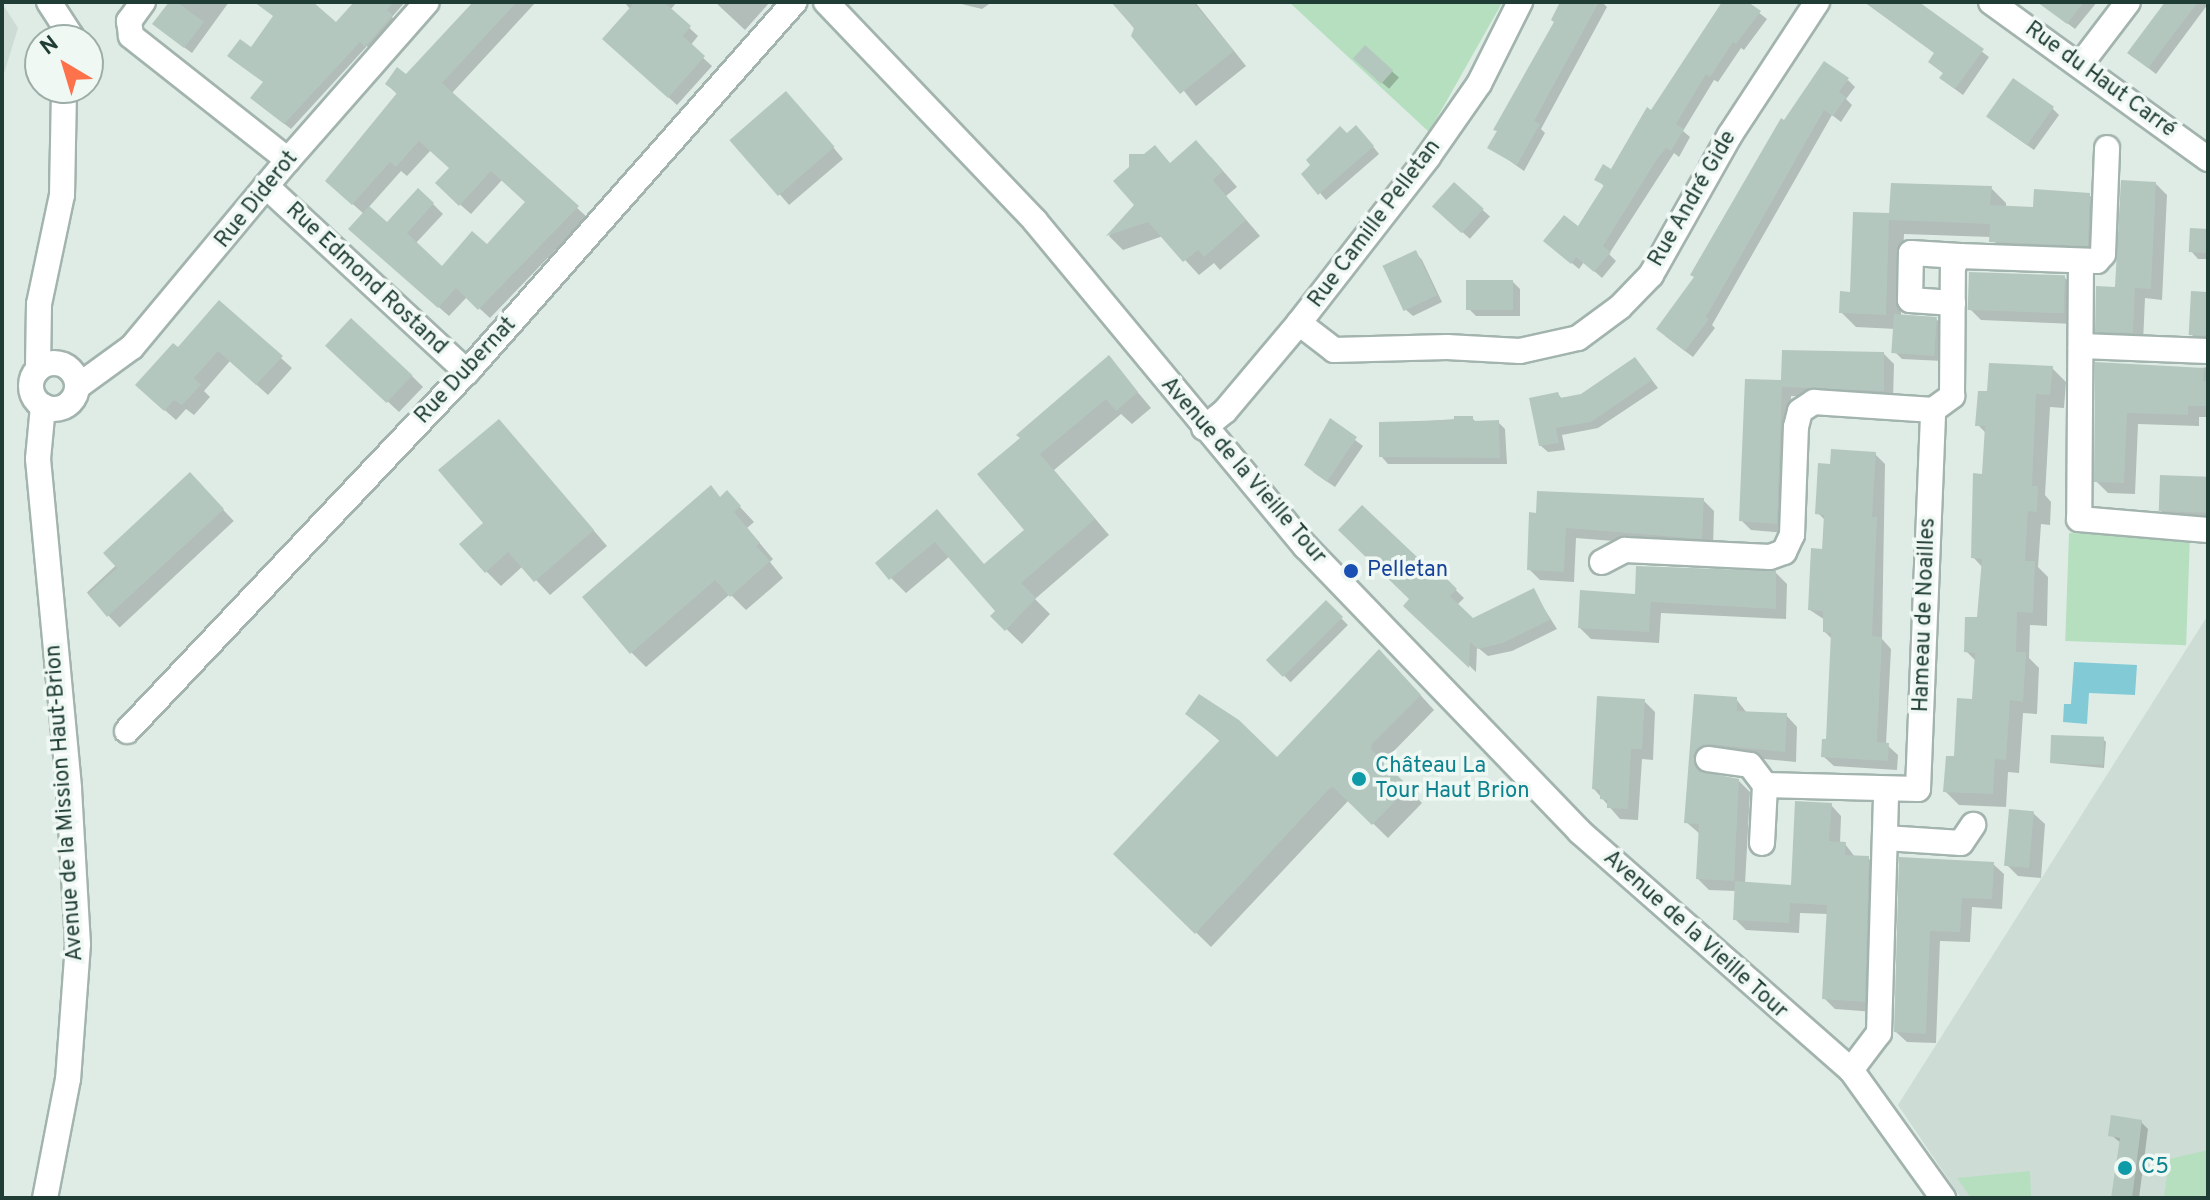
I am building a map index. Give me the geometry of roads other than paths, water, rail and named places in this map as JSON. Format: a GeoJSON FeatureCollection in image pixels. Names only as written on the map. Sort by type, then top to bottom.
{"type":"FeatureCollection","features":[{"type":"Feature","properties":{"kind":"street"},"geometry":{"type":"LineString","coordinates":[[49,2],[62,24]]}},
{"type":"Feature","properties":{"kind":"street"},"geometry":{"type":"LineString","coordinates":[[143,2],[129,21],[131,36],[288,160]]}},
{"type":"Feature","properties":{"kind":"street","name":"Rue Diderot"},"geometry":{"type":"LineString","coordinates":[[77,387],[132,347],[288,160],[427,2]]}},
{"type":"Feature","properties":{"kind":"street","name":"Rue Dubernat"},"geometry":{"type":"LineString","coordinates":[[127,731],[467,372],[794,2]]}},
{"type":"Feature","properties":{"kind":"street","name":"Avenue de la Vieille Tour"},"geometry":{"type":"LineString","coordinates":[[826,2],[1035,221],[1306,547],[1580,832],[1851,1070],[1943,1198]]}},
{"type":"Feature","properties":{"kind":"street","name":"Rue Camille Pelletan"},"geometry":{"type":"LineString","coordinates":[[1204,428],[1225,411],[1299,323],[1428,157],[1470,96],[1520,2]]}},
{"type":"Feature","properties":{"kind":"street","name":"Rue André Gide"},"geometry":{"type":"LineString","coordinates":[[1299,323],[1334,350],[1447,347],[1520,351],[1578,338],[1620,307],[1651,275],[1730,135],[1817,2]]}},
{"type":"Feature","properties":{"kind":"street","name":"Rue du Haut Carré"},"geometry":{"type":"LineString","coordinates":[[1991,2],[2208,159]]}},
{"type":"Feature","properties":{"kind":"street"},"geometry":{"type":"LineString","coordinates":[[2080,65],[2128,2]]}},
{"type":"Feature","properties":{"kind":"street","name":"Avenue de la Mission Haut-Brion"},"geometry":{"type":"LineString","coordinates":[[45,1198],[68,1079],[78,944],[69,789],[38,459],[43,406],[32,393],[30,384],[38,368],[39,304],[62,195],[64,104]]}},
{"type":"Feature","properties":{"kind":"street"},"geometry":{"type":"LineString","coordinates":[[1953,303],[1910,300],[1911,253],[2097,261],[2103,254],[2107,148]]}},
{"type":"Feature","properties":{"kind":"street","name":"Rue Edmond Rostand"},"geometry":{"type":"LineString","coordinates":[[266,186],[467,372]]}},
{"type":"Feature","properties":{"kind":"street","name":"Hameau de Noailles"},"geometry":{"type":"LineString","coordinates":[[1765,785],[1918,789],[1933,410],[1952,396],[1953,266],[1960,256]]}},
{"type":"Feature","properties":{"kind":"street"},"geometry":{"type":"LineString","coordinates":[[2081,261],[2079,519],[2208,530]]}},
{"type":"Feature","properties":{"kind":"street"},"geometry":{"type":"LineString","coordinates":[[2081,346],[2208,351]]}},
{"type":"Feature","properties":{"kind":"street"},"geometry":{"type":"LineString","coordinates":[[38,368],[53,362],[68,366],[77,387],[66,406],[54,409],[43,406]]}},
{"type":"Feature","properties":{"kind":"street"},"geometry":{"type":"LineString","coordinates":[[1602,562],[1625,550],[1770,557],[1784,552],[1792,535],[1796,427],[1800,411],[1814,402],[1933,410]]}},
{"type":"Feature","properties":{"kind":"street"},"geometry":{"type":"LineString","coordinates":[[1708,759],[1750,765],[1765,785],[1762,843]]}},
{"type":"Feature","properties":{"kind":"street"},"geometry":{"type":"LineString","coordinates":[[1851,1070],[1879,1033],[1886,790]]}},
{"type":"Feature","properties":{"kind":"street"},"geometry":{"type":"LineString","coordinates":[[1885,838],[1961,843],[1973,825]]}},
{"type":"Feature","properties":{"kind":"water"},"geometry":{"type":"Polygon","coordinates":[[[2074,662],[2137,665],[2135,695],[2089,693],[2087,724],[2063,722],[2064,704],[2071,704],[2074,662]]]}},
{"type":"Feature","properties":{"kind":"place","name":"Pelletan"},"geometry":{"type":"Point","coordinates":[1351,571]}},
{"type":"Feature","properties":{"kind":"place","name":"Château La Tour Haut Brion"},"geometry":{"type":"Point","coordinates":[1359,779]}},
{"type":"Feature","properties":{"kind":"place","name":"C5"},"geometry":{"type":"Point","coordinates":[2125,1168]}}]}
